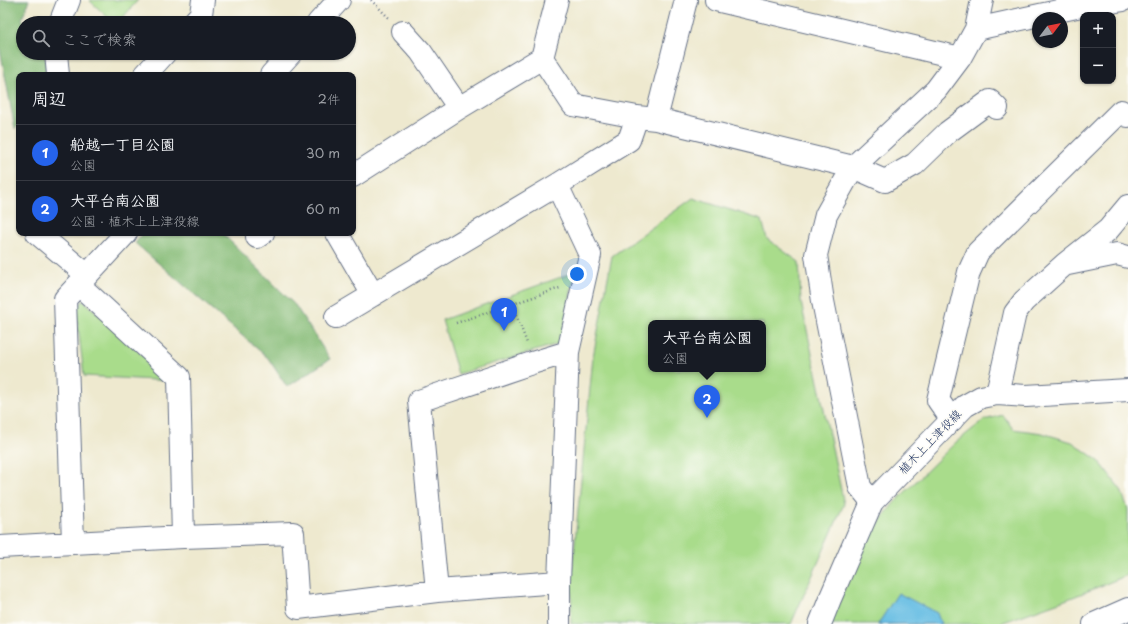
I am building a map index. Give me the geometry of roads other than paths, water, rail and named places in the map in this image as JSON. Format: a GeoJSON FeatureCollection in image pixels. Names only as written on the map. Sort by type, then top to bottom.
{"type":"FeatureCollection","features":[{"type":"Feature","properties":{"kind":"main road"},"geometry":{"type":"LineString","coordinates":[[63,16],[69,0]]}},
{"type":"Feature","properties":{"kind":"main road"},"geometry":{"type":"LineString","coordinates":[[199,16],[201,14],[203,0]]}},
{"type":"Feature","properties":{"kind":"main road"},"geometry":{"type":"LineString","coordinates":[[324,16],[339,0]]}},
{"type":"Feature","properties":{"kind":"main road"},"geometry":{"type":"LineString","coordinates":[[356,174],[459,108],[542,58],[557,0]]}},
{"type":"Feature","properties":{"kind":"main road"},"geometry":{"type":"LineString","coordinates":[[336,317],[557,185],[628,140],[646,118],[686,0]]}},
{"type":"Feature","properties":{"kind":"main road"},"geometry":{"type":"LineString","coordinates":[[716,0],[960,58]]}},
{"type":"Feature","properties":{"kind":"main road"},"geometry":{"type":"LineString","coordinates":[[872,502],[860,487],[823,301],[816,255],[826,215],[853,167],[936,90],[960,58],[976,29],[982,0]]}},
{"type":"Feature","properties":{"kind":"main road"},"geometry":{"type":"LineString","coordinates":[[976,29],[1081,3],[1122,0]]}},
{"type":"Feature","properties":{"kind":"main road"},"geometry":{"type":"LineString","coordinates":[[403,32],[421,52],[459,108]]}},
{"type":"Feature","properties":{"kind":"main road"},"geometry":{"type":"LineString","coordinates":[[542,58],[573,105],[646,118],[853,167],[885,181],[914,164],[948,132],[990,101],[997,108]]}},
{"type":"Feature","properties":{"kind":"main road"},"geometry":{"type":"LineString","coordinates":[[57,60],[58,72]]}},
{"type":"Feature","properties":{"kind":"main road"},"geometry":{"type":"LineString","coordinates":[[148,72],[159,60]]}},
{"type":"Feature","properties":{"kind":"main road"},"geometry":{"type":"LineString","coordinates":[[274,72],[285,60]]}},
{"type":"Feature","properties":{"kind":"main road"},"geometry":{"type":"LineString","coordinates":[[952,420],[938,400],[969,272],[978,252],[1122,111],[1128,116]]}},
{"type":"Feature","properties":{"kind":"main road"},"geometry":{"type":"LineString","coordinates":[[557,185],[590,255],[568,352],[559,582],[559,624]]}},
{"type":"Feature","properties":{"kind":"main road"},"geometry":{"type":"LineString","coordinates":[[998,394],[1015,312],[1024,301],[1065,264],[1108,230],[1128,206]]}},
{"type":"Feature","properties":{"kind":"main road"},"geometry":{"type":"LineString","coordinates":[[40,236],[179,377],[183,537]]}},
{"type":"Feature","properties":{"kind":"main road"},"geometry":{"type":"LineString","coordinates":[[73,543],[65,300],[123,236]]}},
{"type":"Feature","properties":{"kind":"main road"},"geometry":{"type":"LineString","coordinates":[[339,236],[373,295]]}},
{"type":"Feature","properties":{"kind":"main road"},"geometry":{"type":"LineString","coordinates":[[1065,264],[1116,254],[1128,257]]}},
{"type":"Feature","properties":{"kind":"main road"},"geometry":{"type":"LineString","coordinates":[[437,592],[419,401],[568,352]]}},
{"type":"Feature","properties":{"kind":"main road","name":"植木上上津役線"},"geometry":{"type":"LineString","coordinates":[[820,624],[872,502],[965,406],[981,397],[998,394],[1026,396],[1128,390]]}},
{"type":"Feature","properties":{"kind":"main road"},"geometry":{"type":"LineString","coordinates":[[0,547],[183,537],[293,533],[298,608],[437,592],[559,582]]}},
{"type":"Feature","properties":{"kind":"main road"},"geometry":{"type":"LineString","coordinates":[[1094,624],[1128,609]]}},
{"type":"Feature","properties":{"kind":"water"},"geometry":{"type":"Polygon","coordinates":[[[898,593],[937,613],[941,624],[878,624],[898,593]]]}},
{"type":"Feature","properties":{"kind":"place","name":"船越一丁目公園"},"geometry":{"type":"Point","coordinates":[504,331]}},
{"type":"Feature","properties":{"kind":"place","name":"大平台南公園"},"geometry":{"type":"Point","coordinates":[707,418]}}]}
